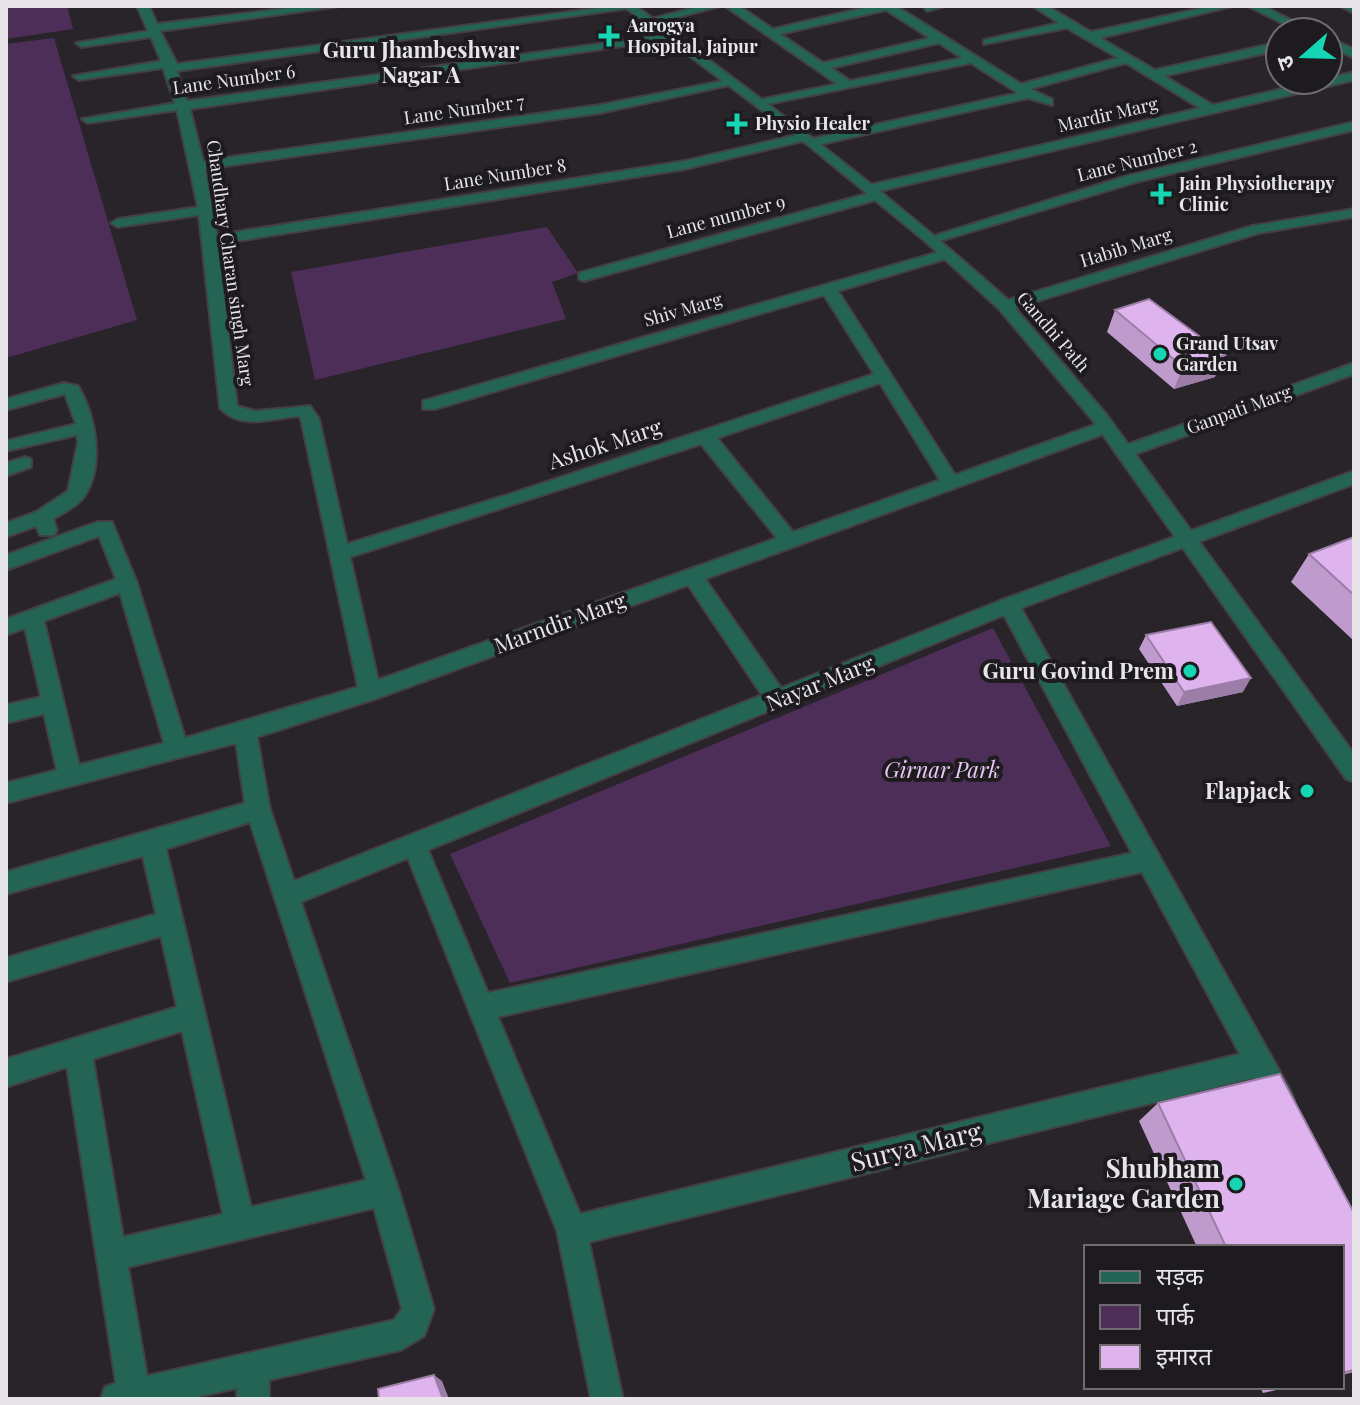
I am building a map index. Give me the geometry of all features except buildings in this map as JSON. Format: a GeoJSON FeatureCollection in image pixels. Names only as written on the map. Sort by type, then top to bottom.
{"type":"FeatureCollection","features":[{"type":"Feature","properties":{"kind":"street","name":"Chaudhary Charan singh Marg"},"geometry":{"type":"LineString","coordinates":[[143,6],[172,65],[199,166],[229,408],[236,415],[250,416],[304,410],[310,419],[370,692]]}},
{"type":"Feature","properties":{"kind":"street"},"geometry":{"type":"LineString","coordinates":[[82,43],[334,6]]}},
{"type":"Feature","properties":{"kind":"street"},"geometry":{"type":"LineString","coordinates":[[650,21],[715,6]]}},
{"type":"Feature","properties":{"kind":"street"},"geometry":{"type":"LineString","coordinates":[[731,6],[846,84]]}},
{"type":"Feature","properties":{"kind":"street"},"geometry":{"type":"LineString","coordinates":[[770,33],[887,6],[1024,91],[1048,102]]}},
{"type":"Feature","properties":{"kind":"street"},"geometry":{"type":"LineString","coordinates":[[1039,6],[1211,109]]}},
{"type":"Feature","properties":{"kind":"street"},"geometry":{"type":"LineString","coordinates":[[1091,36],[1227,6]]}},
{"type":"Feature","properties":{"kind":"street"},"geometry":{"type":"LineString","coordinates":[[1254,6],[1275,16]]}},
{"type":"Feature","properties":{"kind":"street"},"geometry":{"type":"LineString","coordinates":[[1346,6],[1354,10]]}},
{"type":"Feature","properties":{"kind":"street"},"geometry":{"type":"LineString","coordinates":[[79,76],[630,7]]}},
{"type":"Feature","properties":{"kind":"street","name":"Gandhi Path"},"geometry":{"type":"LineString","coordinates":[[630,7],[809,139],[931,239],[1005,306],[1106,427],[1354,772]]}},
{"type":"Feature","properties":{"kind":"street"},"geometry":{"type":"LineString","coordinates":[[988,42],[1069,24]]}},
{"type":"Feature","properties":{"kind":"street","name":"Lane Number 6"},"geometry":{"type":"LineString","coordinates":[[88,119],[671,38]]}},
{"type":"Feature","properties":{"kind":"street"},"geometry":{"type":"LineString","coordinates":[[821,67],[939,39]]}},
{"type":"Feature","properties":{"kind":"street"},"geometry":{"type":"LineString","coordinates":[[1155,74],[1264,50]]}},
{"type":"Feature","properties":{"kind":"street"},"geometry":{"type":"LineString","coordinates":[[762,103],[973,59]]}},
{"type":"Feature","properties":{"kind":"street","name":"Lane Number 8"},"geometry":{"type":"LineString","coordinates":[[209,241],[685,165],[1024,91],[1129,59]]}},
{"type":"Feature","properties":{"kind":"street","name":"Mardir Marg"},"geometry":{"type":"LineString","coordinates":[[875,192],[1354,76]]}},
{"type":"Feature","properties":{"kind":"street","name":"Lane Number 7"},"geometry":{"type":"LineString","coordinates":[[199,166],[600,109],[733,83]]}},
{"type":"Feature","properties":{"kind":"street","name":"Lane Number 2"},"geometry":{"type":"LineString","coordinates":[[931,239],[1132,179],[1354,126]]}},
{"type":"Feature","properties":{"kind":"street","name":"Lane number 9"},"geometry":{"type":"LineString","coordinates":[[584,276],[875,192]]}},
{"type":"Feature","properties":{"kind":"street"},"geometry":{"type":"LineString","coordinates":[[118,223],[204,210]]}},
{"type":"Feature","properties":{"kind":"street","name":"Habib Marg"},"geometry":{"type":"LineString","coordinates":[[1005,306],[1257,229],[1353,215]]}},
{"type":"Feature","properties":{"kind":"street","name":"Shiv Marg"},"geometry":{"type":"LineString","coordinates":[[429,405],[947,254]]}},
{"type":"Feature","properties":{"kind":"street"},"geometry":{"type":"LineString","coordinates":[[828,288],[950,481]]}},
{"type":"Feature","properties":{"kind":"street","name":"Ganpati Marg"},"geometry":{"type":"LineString","coordinates":[[1124,452],[1354,368]]}},
{"type":"Feature","properties":{"kind":"street","name":"Ashok Marg"},"geometry":{"type":"LineString","coordinates":[[339,553],[885,376]]}},
{"type":"Feature","properties":{"kind":"street"},"geometry":{"type":"LineString","coordinates":[[6,405],[50,389],[72,390],[89,443],[76,495],[43,517],[6,530]]}},
{"type":"Feature","properties":{"kind":"street"},"geometry":{"type":"LineString","coordinates":[[9,446],[86,427]]}},
{"type":"Feature","properties":{"kind":"street","name":"Marndir Marg"},"geometry":{"type":"LineString","coordinates":[[6,793],[245,732],[370,692],[1106,427]]}},
{"type":"Feature","properties":{"kind":"street"},"geometry":{"type":"LineString","coordinates":[[705,436],[789,540]]}},
{"type":"Feature","properties":{"kind":"street"},"geometry":{"type":"LineString","coordinates":[[6,470],[25,463]]}},
{"type":"Feature","properties":{"kind":"street","name":"Nayar Marg"},"geometry":{"type":"LineString","coordinates":[[289,895],[778,701],[1009,605],[1354,477]]}},
{"type":"Feature","properties":{"kind":"street"},"geometry":{"type":"LineString","coordinates":[[43,517],[53,546]]}},
{"type":"Feature","properties":{"kind":"street"},"geometry":{"type":"LineString","coordinates":[[6,563],[105,527],[127,583],[177,747]]}},
{"type":"Feature","properties":{"kind":"street"},"geometry":{"type":"LineString","coordinates":[[691,575],[778,701]]}},
{"type":"Feature","properties":{"kind":"street"},"geometry":{"type":"LineString","coordinates":[[6,627],[127,583]]}},
{"type":"Feature","properties":{"kind":"street"},"geometry":{"type":"LineString","coordinates":[[1009,605],[1288,1116]]}},
{"type":"Feature","properties":{"kind":"street"},"geometry":{"type":"LineString","coordinates":[[33,618],[70,777]]}},
{"type":"Feature","properties":{"kind":"street"},"geometry":{"type":"LineString","coordinates":[[6,714],[54,703]]}},
{"type":"Feature","properties":{"kind":"street"},"geometry":{"type":"LineString","coordinates":[[78,1051],[113,1255],[126,1397],[253,1384],[401,1334],[413,1325],[418,1309],[384,1191],[289,895],[258,809],[245,732]]}},
{"type":"Feature","properties":{"kind":"street"},"geometry":{"type":"LineString","coordinates":[[6,883],[152,843],[258,809]]}},
{"type":"Feature","properties":{"kind":"street"},"geometry":{"type":"LineString","coordinates":[[152,843],[240,1223]]}},
{"type":"Feature","properties":{"kind":"street"},"geometry":{"type":"LineString","coordinates":[[414,844],[572,1231],[607,1399]]}},
{"type":"Feature","properties":{"kind":"street"},"geometry":{"type":"LineString","coordinates":[[479,1008],[1149,860]]}},
{"type":"Feature","properties":{"kind":"street"},"geometry":{"type":"LineString","coordinates":[[6,970],[172,921]]}},
{"type":"Feature","properties":{"kind":"street"},"geometry":{"type":"LineString","coordinates":[[6,1073],[194,1014]]}},
{"type":"Feature","properties":{"kind":"street","name":"Surya Marg"},"geometry":{"type":"LineString","coordinates":[[572,1231],[1259,1063]]}},
{"type":"Feature","properties":{"kind":"street"},"geometry":{"type":"LineString","coordinates":[[113,1255],[384,1191]]}},
{"type":"Feature","properties":{"kind":"green space"},"geometry":{"type":"Polygon","coordinates":[[[6,6],[67,6],[73,29],[6,39],[6,6]]]}},
{"type":"Feature","properties":{"kind":"green space"},"geometry":{"type":"Polygon","coordinates":[[[54,38],[137,320],[6,358],[6,44],[54,38]]]}},
{"type":"Feature","properties":{"kind":"green space"},"geometry":{"type":"Polygon","coordinates":[[[547,227],[578,273],[552,282],[566,319],[315,380],[291,272],[547,227]]]}},
{"type":"Feature","properties":{"kind":"green space","name":"Girnar Park"},"geometry":{"type":"Polygon","coordinates":[[[993,628],[1111,846],[510,983],[450,854],[993,628]]]}},
{"type":"Feature","properties":{"kind":"place","name":"Aarogya Hospital, Jaipur"},"geometry":{"type":"Point","coordinates":[609,36]}},
{"type":"Feature","properties":{"kind":"place","name":"Physio Healer"},"geometry":{"type":"Point","coordinates":[737,124]}},
{"type":"Feature","properties":{"kind":"place","name":"Jain Physiotherapy Clinic"},"geometry":{"type":"Point","coordinates":[1161,194]}},
{"type":"Feature","properties":{"kind":"place","name":"Grand Utsav Garden"},"geometry":{"type":"Point","coordinates":[1160,354]}},
{"type":"Feature","properties":{"kind":"place","name":"Guru Govind Prem"},"geometry":{"type":"Point","coordinates":[1190,671]}},
{"type":"Feature","properties":{"kind":"place","name":"Flapjack"},"geometry":{"type":"Point","coordinates":[1307,791]}},
{"type":"Feature","properties":{"kind":"place","name":"Shubham Mariage Garden"},"geometry":{"type":"Point","coordinates":[1236,1184]}},
{"type":"Feature","properties":{"kind":"district","name":"Guru Jhambeshwar Nagar A"},"geometry":{"type":"Point","coordinates":[421,62]}}]}
